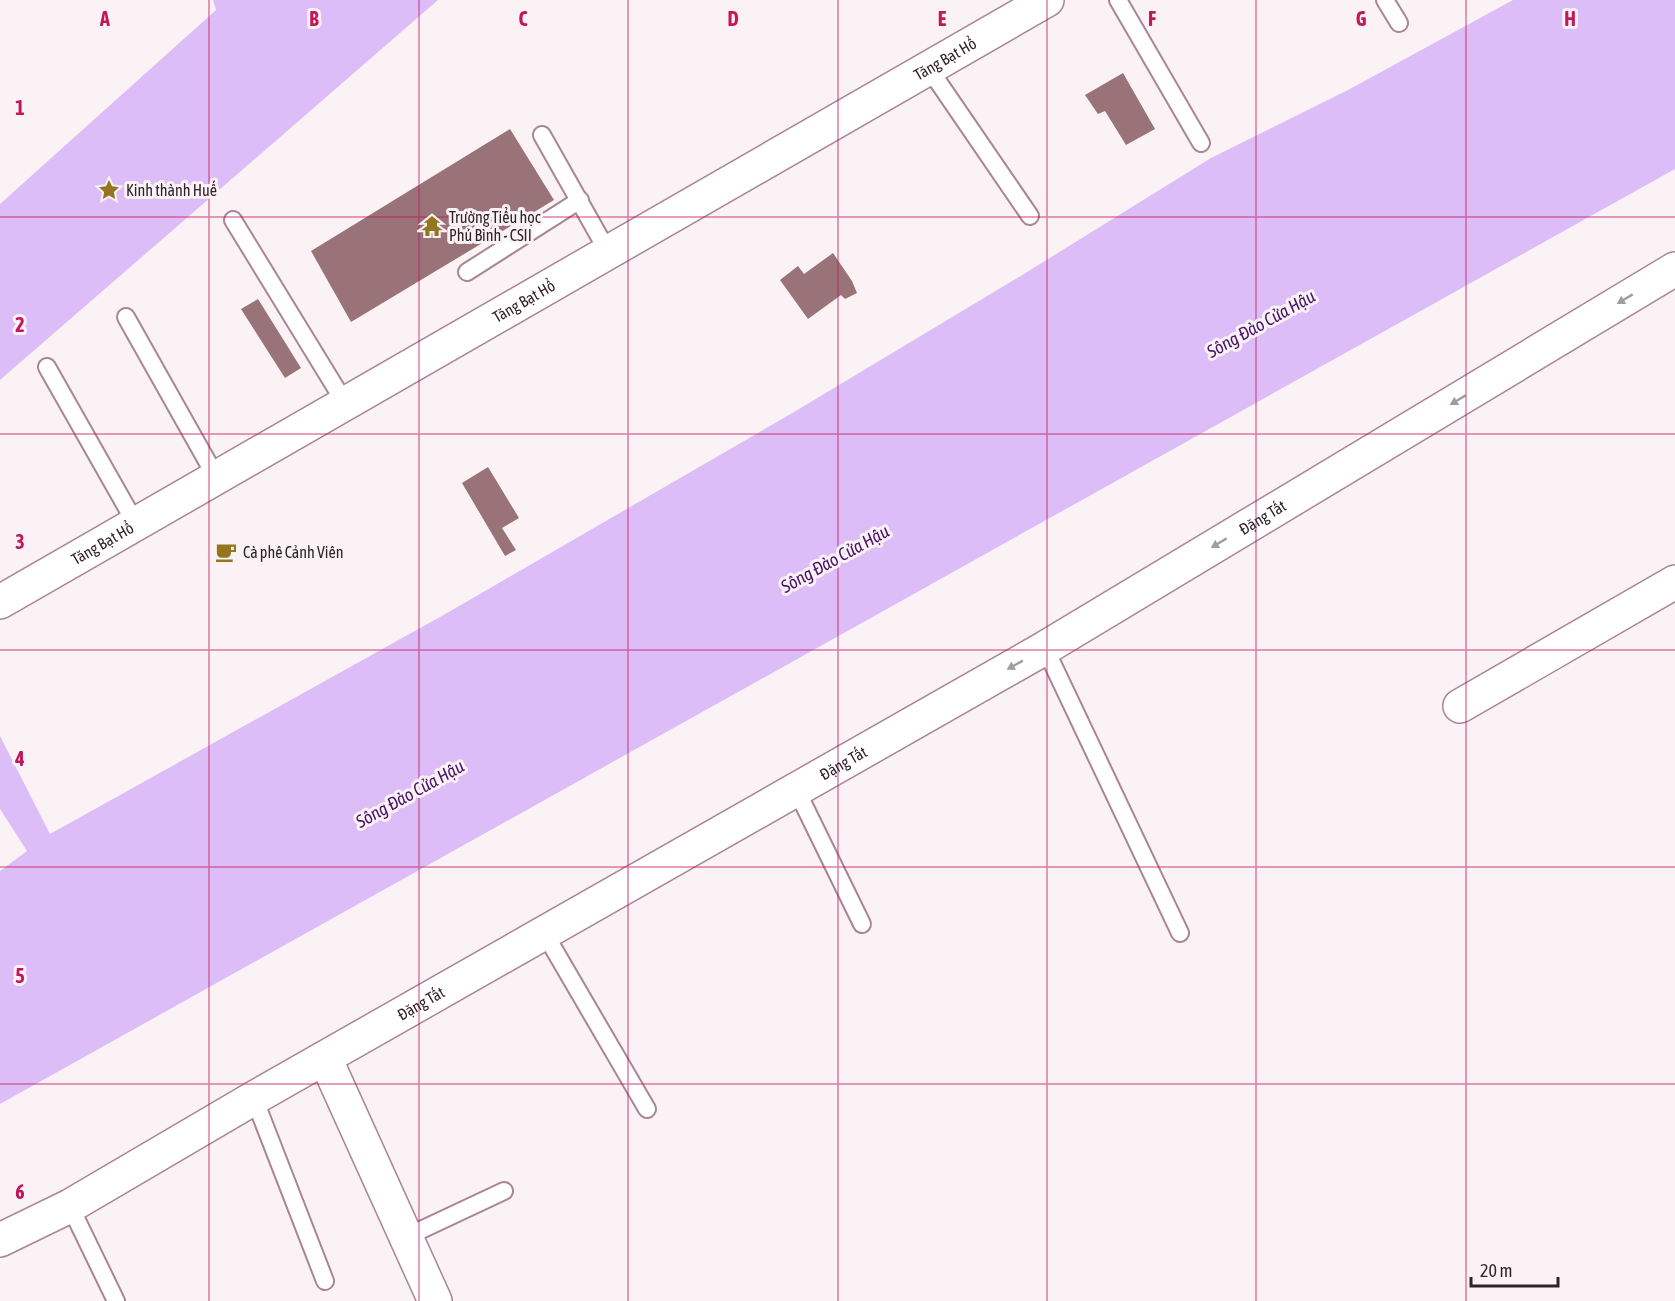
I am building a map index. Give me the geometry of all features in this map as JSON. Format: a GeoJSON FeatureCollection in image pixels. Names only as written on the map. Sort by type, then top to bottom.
{"type":"FeatureCollection","features":[{"type":"Feature","properties":{"kind":"street","name":"Tăng Bạt Hổ"},"geometry":{"type":"LineString","coordinates":[[8,597],[1047,0]]}},
{"type":"Feature","properties":{"kind":"street","name":"Đặng Tất"},"geometry":{"type":"LineString","coordinates":[[0,1240],[70,1206],[254,1098],[1045,648],[1675,269]]}},
{"type":"Feature","properties":{"kind":"street"},"geometry":{"type":"LineString","coordinates":[[1460,706],[1675,582]]}},
{"type":"Feature","properties":{"kind":"street"},"geometry":{"type":"LineString","coordinates":[[325,1058],[406,1237],[428,1299]]}},
{"type":"Feature","properties":{"kind":"lane"},"geometry":{"type":"LineString","coordinates":[[1118,0],[1201,143]]}},
{"type":"Feature","properties":{"kind":"lane"},"geometry":{"type":"LineString","coordinates":[[1386,0],[1399,23]]}},
{"type":"Feature","properties":{"kind":"lane"},"geometry":{"type":"LineString","coordinates":[[928,67],[1030,216]]}},
{"type":"Feature","properties":{"kind":"lane"},"geometry":{"type":"LineString","coordinates":[[542,135],[608,252]]}},
{"type":"Feature","properties":{"kind":"lane"},"geometry":{"type":"LineString","coordinates":[[467,272],[580,200]]}},
{"type":"Feature","properties":{"kind":"lane"},"geometry":{"type":"LineString","coordinates":[[233,220],[345,403]]}},
{"type":"Feature","properties":{"kind":"lane"},"geometry":{"type":"LineString","coordinates":[[126,317],[216,477]]}},
{"type":"Feature","properties":{"kind":"lane"},"geometry":{"type":"LineString","coordinates":[[47,368],[135,524]]}},
{"type":"Feature","properties":{"kind":"lane"},"geometry":{"type":"LineString","coordinates":[[1045,648],[1180,933]]}},
{"type":"Feature","properties":{"kind":"lane"},"geometry":{"type":"LineString","coordinates":[[796,789],[862,924]]}},
{"type":"Feature","properties":{"kind":"lane"},"geometry":{"type":"LineString","coordinates":[[545,934],[647,1109]]}},
{"type":"Feature","properties":{"kind":"lane"},"geometry":{"type":"LineString","coordinates":[[254,1098],[325,1281]]}},
{"type":"Feature","properties":{"kind":"lane"},"geometry":{"type":"LineString","coordinates":[[406,1237],[504,1191]]}},
{"type":"Feature","properties":{"kind":"lane"},"geometry":{"type":"LineString","coordinates":[[70,1206],[116,1301]]}},
{"type":"Feature","properties":{"kind":"water","name":"Kinh thành Huế"},"geometry":{"type":"Polygon","coordinates":[[[213,0],[438,0],[0,380],[0,204],[216,10],[213,0]]]}},
{"type":"Feature","properties":{"kind":"water","name":"Sông Đào Cửa Hậu"},"geometry":{"type":"Polygon","coordinates":[[[1513,0],[1675,0],[1675,169],[0,1104],[0,871],[27,851],[0,809],[0,736],[50,834],[447,613],[794,412],[1211,158],[1348,90],[1513,0]]]}},
{"type":"Feature","properties":{"kind":"building"},"geometry":{"type":"Polygon","coordinates":[[[1123,73],[1155,129],[1126,145],[1105,111],[1098,114],[1085,95],[1123,73]]]}},
{"type":"Feature","properties":{"kind":"building","name":"Trường Tiểu học Phú Bình - CSII"},"geometry":{"type":"Polygon","coordinates":[[[510,129],[554,200],[351,322],[311,251],[510,129]]]}},
{"type":"Feature","properties":{"kind":"building"},"geometry":{"type":"Polygon","coordinates":[[[833,253],[852,281],[857,293],[845,299],[841,295],[808,319],[780,280],[798,266],[804,274],[833,253]]]}},
{"type":"Feature","properties":{"kind":"building"},"geometry":{"type":"Polygon","coordinates":[[[258,299],[301,368],[285,378],[241,309],[258,299]]]}},
{"type":"Feature","properties":{"kind":"building"},"geometry":{"type":"Polygon","coordinates":[[[488,467],[519,518],[502,528],[516,550],[505,556],[462,483],[488,467]]]}},
{"type":"Feature","properties":{"kind":"place","name":"Kinh thành Huế"},"geometry":{"type":"Point","coordinates":[109,190]}},
{"type":"Feature","properties":{"kind":"place","name":"Trường Tiểu học Phú Bình - CSII"},"geometry":{"type":"Point","coordinates":[432,226]}},
{"type":"Feature","properties":{"kind":"place","name":"Cà phê Cảnh Viên"},"geometry":{"type":"Point","coordinates":[226,552]}}]}
